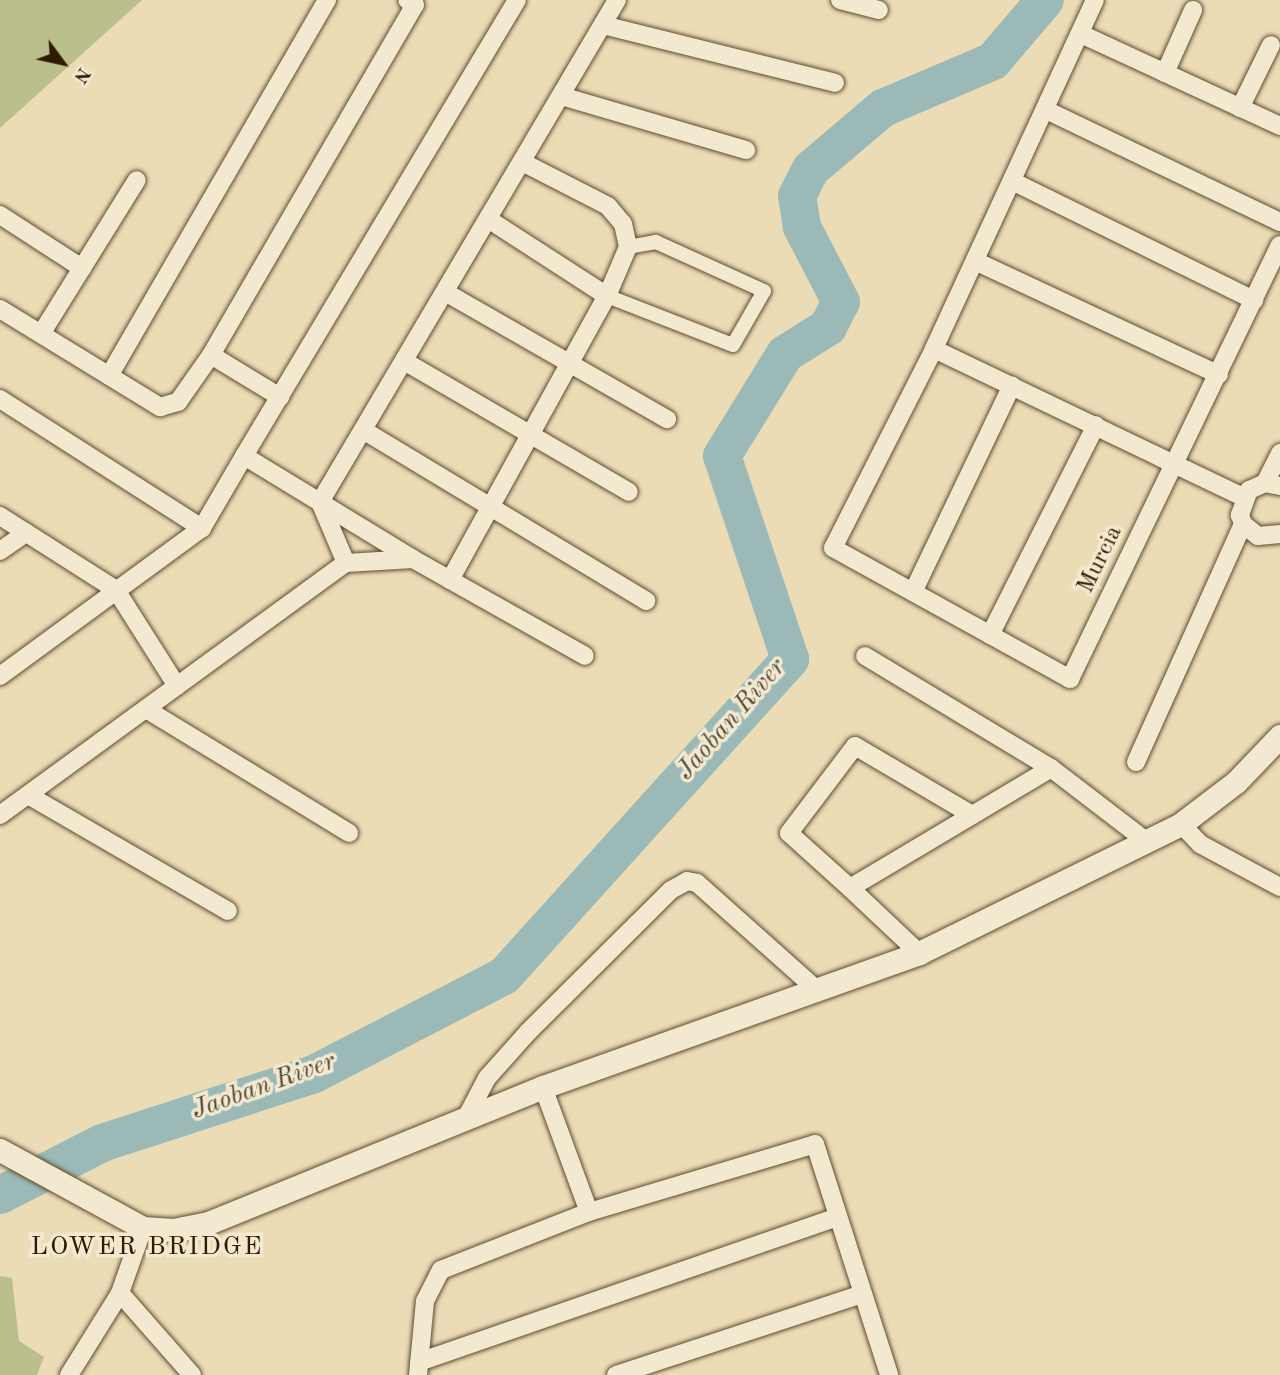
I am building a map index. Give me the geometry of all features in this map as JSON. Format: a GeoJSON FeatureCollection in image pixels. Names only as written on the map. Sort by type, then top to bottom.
{"type":"FeatureCollection","features":[{"type":"Feature","properties":{"kind":"street"},"geometry":{"type":"LineString","coordinates":[[109,376],[327,0]]}},
{"type":"Feature","properties":{"kind":"street"},"geometry":{"type":"LineString","coordinates":[[0,309],[160,407],[178,402],[211,355],[415,5],[407,0]]}},
{"type":"Feature","properties":{"kind":"street"},"geometry":{"type":"LineString","coordinates":[[0,676],[202,528],[517,0]]}},
{"type":"Feature","properties":{"kind":"street"},"geometry":{"type":"LineString","coordinates":[[320,502],[617,0]]}},
{"type":"Feature","properties":{"kind":"street"},"geometry":{"type":"LineString","coordinates":[[840,0],[879,10]]}},
{"type":"Feature","properties":{"kind":"street"},"geometry":{"type":"LineString","coordinates":[[1095,0],[934,349],[833,548],[990,635],[1096,425]]}},
{"type":"Feature","properties":{"kind":"street"},"geometry":{"type":"LineString","coordinates":[[1165,73],[1193,10]]}},
{"type":"Feature","properties":{"kind":"street"},"geometry":{"type":"LineString","coordinates":[[603,25],[835,83]]}},
{"type":"Feature","properties":{"kind":"street"},"geometry":{"type":"LineString","coordinates":[[1081,34],[1280,126]]}},
{"type":"Feature","properties":{"kind":"street"},"geometry":{"type":"LineString","coordinates":[[1240,108],[1271,45]]}},
{"type":"Feature","properties":{"kind":"street"},"geometry":{"type":"LineString","coordinates":[[561,96],[746,150]]}},
{"type":"Feature","properties":{"kind":"street"},"geometry":{"type":"LineString","coordinates":[[1046,110],[1280,222]]}},
{"type":"Feature","properties":{"kind":"street"},"geometry":{"type":"LineString","coordinates":[[450,580],[607,296],[628,247],[623,224],[608,206],[522,162]]}},
{"type":"Feature","properties":{"kind":"street"},"geometry":{"type":"LineString","coordinates":[[41,334],[137,180]]}},
{"type":"Feature","properties":{"kind":"street"},"geometry":{"type":"LineString","coordinates":[[1012,181],[1254,300]]}},
{"type":"Feature","properties":{"kind":"street"},"geometry":{"type":"LineString","coordinates":[[0,215],[82,268]]}},
{"type":"Feature","properties":{"kind":"street"},"geometry":{"type":"LineString","coordinates":[[488,219],[607,296],[733,345],[764,291],[656,242],[628,247]]}},
{"type":"Feature","properties":{"kind":"street","name":"Murcia"},"geometry":{"type":"LineString","coordinates":[[990,635],[1070,679],[1280,245]]}},
{"type":"Feature","properties":{"kind":"street"},"geometry":{"type":"LineString","coordinates":[[975,261],[1219,375]]}},
{"type":"Feature","properties":{"kind":"street"},"geometry":{"type":"LineString","coordinates":[[445,292],[572,360],[667,419]]}},
{"type":"Feature","properties":{"kind":"street"},"geometry":{"type":"LineString","coordinates":[[934,349],[1177,461],[1243,497]]}},
{"type":"Feature","properties":{"kind":"street"},"geometry":{"type":"LineString","coordinates":[[211,355],[280,397]]}},
{"type":"Feature","properties":{"kind":"street"},"geometry":{"type":"LineString","coordinates":[[404,361],[629,492]]}},
{"type":"Feature","properties":{"kind":"street"},"geometry":{"type":"LineString","coordinates":[[913,592],[1012,385]]}},
{"type":"Feature","properties":{"kind":"street"},"geometry":{"type":"LineString","coordinates":[[0,399],[202,528]]}},
{"type":"Feature","properties":{"kind":"street"},"geometry":{"type":"LineString","coordinates":[[363,430],[489,510],[646,601]]}},
{"type":"Feature","properties":{"kind":"street"},"geometry":{"type":"LineString","coordinates":[[1243,497],[1273,485],[1280,453]]}},
{"type":"Feature","properties":{"kind":"street"},"geometry":{"type":"LineString","coordinates":[[244,456],[413,559],[585,656]]}},
{"type":"Feature","properties":{"kind":"street"},"geometry":{"type":"LineString","coordinates":[[1136,762],[1243,524],[1243,497]]}},
{"type":"Feature","properties":{"kind":"street"},"geometry":{"type":"LineString","coordinates":[[320,502],[346,563]]}},
{"type":"Feature","properties":{"kind":"street"},"geometry":{"type":"LineString","coordinates":[[0,516],[116,590],[177,686]]}},
{"type":"Feature","properties":{"kind":"street"},"geometry":{"type":"LineString","coordinates":[[1243,524],[1258,536],[1280,534]]}},
{"type":"Feature","properties":{"kind":"street"},"geometry":{"type":"LineString","coordinates":[[0,551],[26,533]]}},
{"type":"Feature","properties":{"kind":"street"},"geometry":{"type":"LineString","coordinates":[[0,815],[346,563],[413,559]]}},
{"type":"Feature","properties":{"kind":"street"},"geometry":{"type":"LineString","coordinates":[[865,656],[1051,768],[1146,841]]}},
{"type":"Feature","properties":{"kind":"street"},"geometry":{"type":"LineString","coordinates":[[146,709],[349,833]]}},
{"type":"Feature","properties":{"kind":"street"},"geometry":{"type":"LineString","coordinates":[[0,1150],[143,1228],[173,1230],[208,1223],[543,1087],[919,953],[1181,824],[1236,782],[1280,736]]}},
{"type":"Feature","properties":{"kind":"street"},"geometry":{"type":"LineString","coordinates":[[919,953],[789,833],[855,746],[972,815]]}},
{"type":"Feature","properties":{"kind":"street"},"geometry":{"type":"LineString","coordinates":[[850,888],[1051,768]]}},
{"type":"Feature","properties":{"kind":"street"},"geometry":{"type":"LineString","coordinates":[[27,794],[228,911]]}},
{"type":"Feature","properties":{"kind":"street"},"geometry":{"type":"LineString","coordinates":[[1181,824],[1199,844],[1280,887]]}},
{"type":"Feature","properties":{"kind":"street"},"geometry":{"type":"LineString","coordinates":[[466,1118],[487,1078],[528,1032],[671,890],[687,881],[697,883],[817,990]]}},
{"type":"Feature","properties":{"kind":"street"},"geometry":{"type":"LineString","coordinates":[[543,1087],[589,1212]]}},
{"type":"Feature","properties":{"kind":"street"},"geometry":{"type":"LineString","coordinates":[[838,1217],[419,1369],[425,1301],[441,1269],[589,1212],[815,1144],[889,1375]]}},
{"type":"Feature","properties":{"kind":"street"},"geometry":{"type":"LineString","coordinates":[[69,1375],[120,1293],[143,1228]]}},
{"type":"Feature","properties":{"kind":"street"},"geometry":{"type":"LineString","coordinates":[[120,1293],[192,1375]]}},
{"type":"Feature","properties":{"kind":"street"},"geometry":{"type":"LineString","coordinates":[[616,1375],[863,1294]]}},
{"type":"Feature","properties":{"kind":"green space"},"geometry":{"type":"Polygon","coordinates":[[[0,0],[142,0],[0,128],[0,0]]]}},
{"type":"Feature","properties":{"kind":"green space"},"geometry":{"type":"Polygon","coordinates":[[[0,1276],[12,1278],[19,1341],[44,1357],[37,1375],[0,1375],[0,1276]]]}},
{"type":"Feature","properties":{"kind":"waterway","name":"Jaoban River"},"geometry":{"type":"LineString","coordinates":[[0,1195],[102,1143],[314,1074],[504,976],[790,659],[722,456],[785,354],[828,327],[841,302],[802,227],[797,196],[811,169],[883,108],[993,61],[1045,0]]}},
{"type":"Feature","properties":{"kind":"district","name":"LOWER BRIDGE"},"geometry":{"type":"Point","coordinates":[147,1248]}}]}
